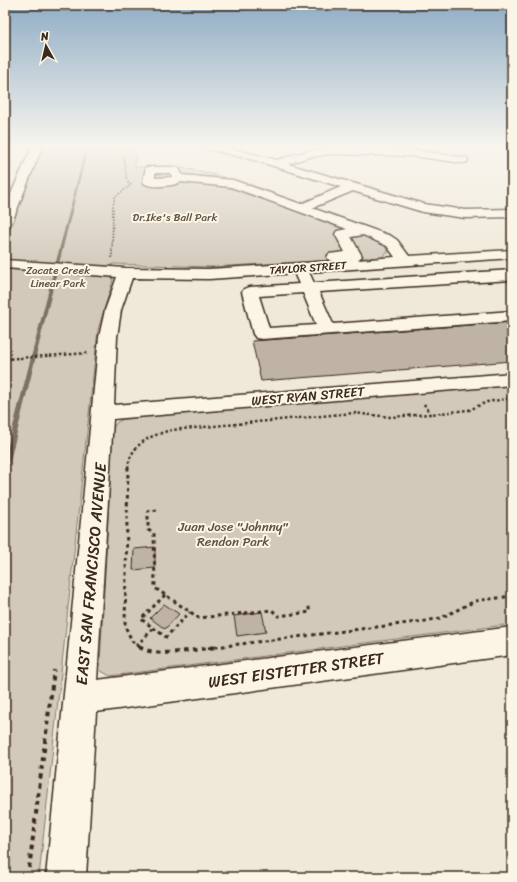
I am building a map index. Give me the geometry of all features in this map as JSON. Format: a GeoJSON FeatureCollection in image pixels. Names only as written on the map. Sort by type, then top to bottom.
{"type":"FeatureCollection","features":[{"type":"Feature","properties":{"kind":"street"},"geometry":{"type":"LineString","coordinates":[[5,222],[15,188]]}},
{"type":"Feature","properties":{"kind":"street"},"geometry":{"type":"LineString","coordinates":[[245,188],[386,239],[392,243],[405,261]]}},
{"type":"Feature","properties":{"kind":"street"},"geometry":{"type":"LineString","coordinates":[[301,208],[349,188]]}},
{"type":"Feature","properties":{"kind":"street"},"geometry":{"type":"LineString","coordinates":[[356,188],[423,208],[443,212],[484,214],[512,213]]}},
{"type":"Feature","properties":{"kind":"street"},"geometry":{"type":"LineString","coordinates":[[197,264],[245,263],[355,256],[342,234],[366,231]]}},
{"type":"Feature","properties":{"kind":"street","name":"TAYLOR STREET"},"geometry":{"type":"LineString","coordinates":[[6,264],[114,267],[209,274],[511,255]]}},
{"type":"Feature","properties":{"kind":"street","name":"EAST SAN FRANCISCO AVENUE"},"geometry":{"type":"LineString","coordinates":[[66,877],[108,337],[113,310],[114,267]]}},
{"type":"Feature","properties":{"kind":"street"},"geometry":{"type":"LineString","coordinates":[[300,268],[327,329]]}},
{"type":"Feature","properties":{"kind":"street"},"geometry":{"type":"LineString","coordinates":[[512,275],[250,292],[262,334],[512,316]]}},
{"type":"Feature","properties":{"kind":"street","name":"WEST RYAN STREET"},"geometry":{"type":"LineString","coordinates":[[103,413],[511,392]]}},
{"type":"Feature","properties":{"kind":"street","name":"WEST EISTETTER STREET"},"geometry":{"type":"LineString","coordinates":[[81,698],[509,647]]}},
{"type":"Feature","properties":{"kind":"path"},"geometry":{"type":"LineString","coordinates":[[114,267],[113,206],[115,197],[127,188]]}},
{"type":"Feature","properties":{"kind":"path"},"geometry":{"type":"LineString","coordinates":[[5,359],[93,352]]}},
{"type":"Feature","properties":{"kind":"path"},"geometry":{"type":"LineString","coordinates":[[512,403],[511,392],[469,410],[390,417],[354,413],[301,417],[293,420],[172,430],[153,435],[141,442],[131,452],[129,458],[124,626],[128,638],[136,646],[156,652],[172,652],[441,618],[475,601],[512,596]]}},
{"type":"Feature","properties":{"kind":"path"},"geometry":{"type":"LineString","coordinates":[[424,404],[430,414]]}},
{"type":"Feature","properties":{"kind":"path"},"geometry":{"type":"LineString","coordinates":[[157,510],[148,511],[148,530],[154,533],[155,588],[199,618],[272,610],[278,616],[310,612],[308,604]]}},
{"type":"Feature","properties":{"kind":"path"},"geometry":{"type":"LineString","coordinates":[[165,595],[141,619],[166,637],[190,612]]}},
{"type":"Feature","properties":{"kind":"path"},"geometry":{"type":"LineString","coordinates":[[136,646],[154,628]]}},
{"type":"Feature","properties":{"kind":"green space","name":"Zacate Creek Linear Park"},"geometry":{"type":"Polygon","coordinates":[[[26,188],[254,188],[299,204],[372,237],[384,245],[389,253],[385,253],[383,257],[212,267],[112,264],[113,280],[98,330],[39,877],[5,877],[5,241],[26,188]]]}},
{"type":"Feature","properties":{"kind":"green space","name":"Juan Jose \"Johnny\" Rendon Park"},"geometry":{"type":"Polygon","coordinates":[[[512,384],[512,624],[110,676],[101,671],[100,664],[113,428],[117,422],[126,418],[512,384]]]}},
{"type":"Feature","properties":{"kind":"building"},"geometry":{"type":"Polygon","coordinates":[[[512,322],[512,361],[261,381],[252,341],[512,322]]]}},
{"type":"Feature","properties":{"kind":"building"},"geometry":{"type":"Polygon","coordinates":[[[155,547],[155,568],[133,570],[134,549],[155,547]]]}},
{"type":"Feature","properties":{"kind":"building"},"geometry":{"type":"Polygon","coordinates":[[[164,604],[179,614],[165,629],[150,618],[164,604]]]}},
{"type":"Feature","properties":{"kind":"building"},"geometry":{"type":"Polygon","coordinates":[[[262,612],[266,632],[237,636],[234,616],[262,612]]]}},
{"type":"Feature","properties":{"kind":"waterway"},"geometry":{"type":"LineString","coordinates":[[5,469],[77,188]]}},
{"type":"Feature","properties":{"kind":"park label","name":"Dr.Ike's Ball Park"},"geometry":{"type":"Point","coordinates":[175,217]}}]}
